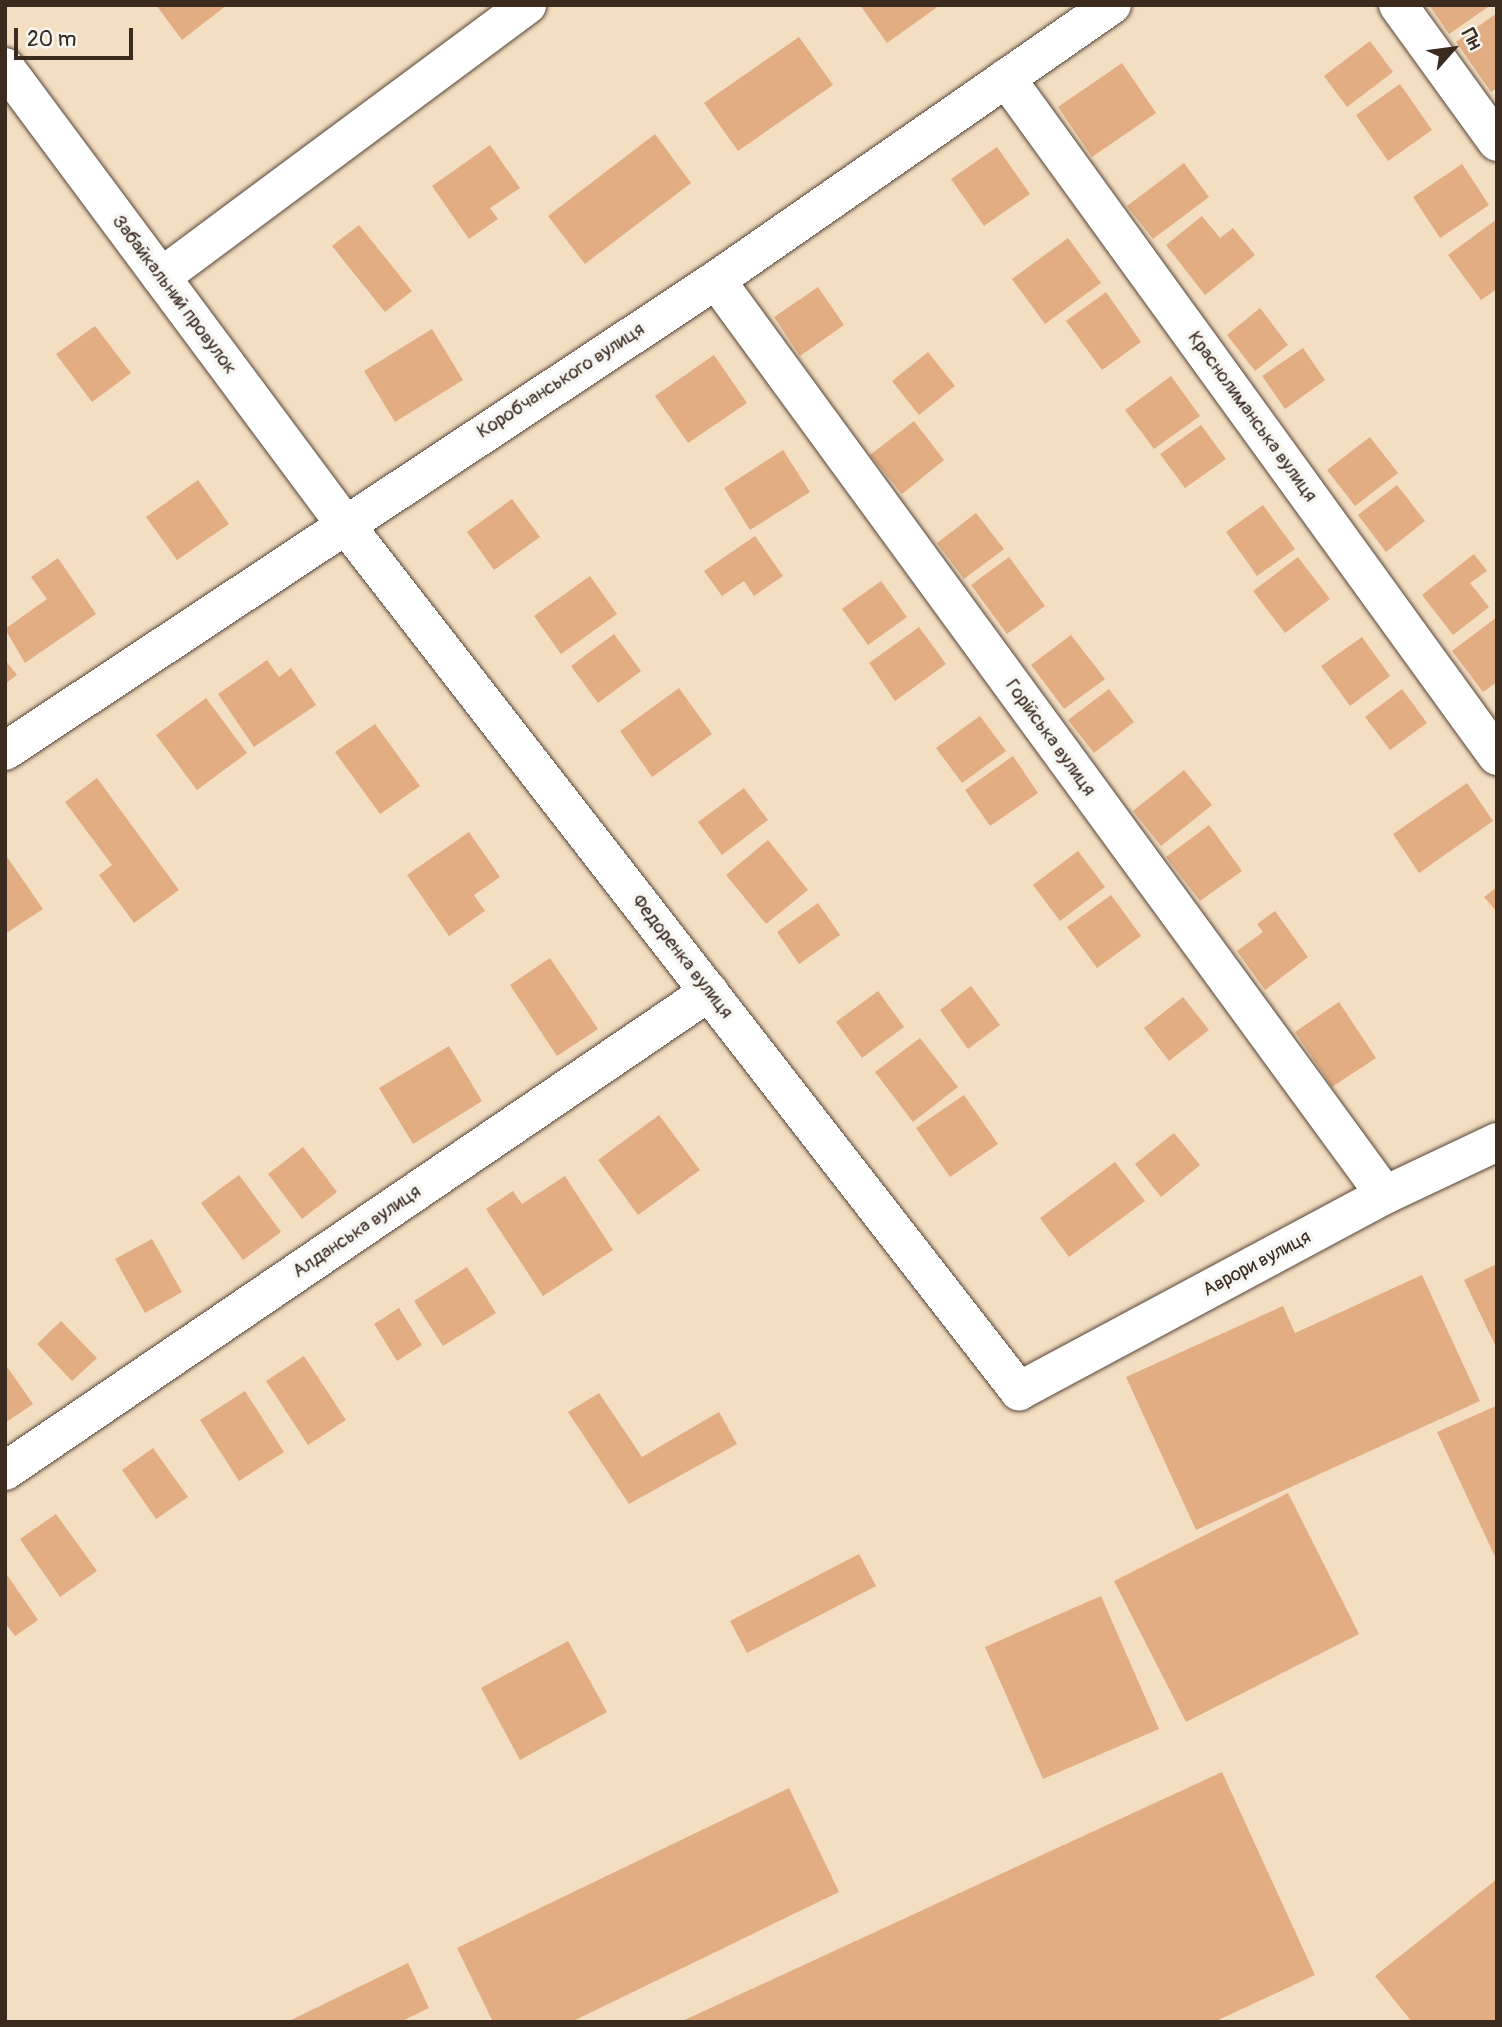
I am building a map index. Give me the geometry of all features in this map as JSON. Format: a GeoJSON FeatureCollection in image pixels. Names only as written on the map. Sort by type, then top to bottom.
{"type":"FeatureCollection","features":[{"type":"Feature","properties":{"kind":"street"},"geometry":{"type":"LineString","coordinates":[[161,277],[527,5]]}},
{"type":"Feature","properties":{"kind":"street","name":"Коробчанського вулиця"},"geometry":{"type":"LineString","coordinates":[[5,751],[344,523],[716,280],[1112,5]]}},
{"type":"Feature","properties":{"kind":"street"},"geometry":{"type":"LineString","coordinates":[[1398,5],[1497,142]]}},
{"type":"Feature","properties":{"kind":"street","name":"Забайкальний провулок"},"geometry":{"type":"LineString","coordinates":[[5,67],[344,523]]}},
{"type":"Feature","properties":{"kind":"street","name":"Краснолиманська вулиця"},"geometry":{"type":"LineString","coordinates":[[1006,78],[1497,756]]}},
{"type":"Feature","properties":{"kind":"street","name":"Горійська вулиця"},"geometry":{"type":"LineString","coordinates":[[716,280],[1385,1195]]}},
{"type":"Feature","properties":{"kind":"street","name":"Федоренка вулиця"},"geometry":{"type":"LineString","coordinates":[[344,523],[1019,1391]]}},
{"type":"Feature","properties":{"kind":"street","name":"Алданська вулиця"},"geometry":{"type":"LineString","coordinates":[[5,1471],[709,992]]}},
{"type":"Feature","properties":{"kind":"street","name":"Аврори вулиця"},"geometry":{"type":"LineString","coordinates":[[1019,1391],[1385,1195],[1497,1142]]}},
{"type":"Feature","properties":{"kind":"building"},"geometry":{"type":"Polygon","coordinates":[[[156,5],[227,5],[182,40],[156,5]]]}},
{"type":"Feature","properties":{"kind":"building"},"geometry":{"type":"Polygon","coordinates":[[[860,5],[940,5],[887,43],[860,5]]]}},
{"type":"Feature","properties":{"kind":"building"},"geometry":{"type":"Polygon","coordinates":[[[1429,5],[1491,5],[1449,34],[1429,5]]]}},
{"type":"Feature","properties":{"kind":"building"},"geometry":{"type":"Polygon","coordinates":[[[1497,13],[1497,88],[1491,92],[1456,42],[1497,13]]]}},
{"type":"Feature","properties":{"kind":"building"},"geometry":{"type":"Polygon","coordinates":[[[799,37],[833,85],[738,151],[704,103],[799,37]]]}},
{"type":"Feature","properties":{"kind":"building"},"geometry":{"type":"Polygon","coordinates":[[[1370,41],[1393,72],[1347,107],[1324,76],[1370,41]]]}},
{"type":"Feature","properties":{"kind":"building"},"geometry":{"type":"Polygon","coordinates":[[[1122,63],[1156,113],[1092,157],[1058,107],[1122,63]]]}},
{"type":"Feature","properties":{"kind":"building"},"geometry":{"type":"Polygon","coordinates":[[[1400,84],[1432,130],[1388,161],[1356,115],[1400,84]]]}},
{"type":"Feature","properties":{"kind":"building"},"geometry":{"type":"Polygon","coordinates":[[[655,134],[691,183],[585,264],[548,216],[655,134]]]}},
{"type":"Feature","properties":{"kind":"building"},"geometry":{"type":"Polygon","coordinates":[[[490,145],[520,188],[490,208],[498,219],[469,239],[432,186],[490,145]]]}},
{"type":"Feature","properties":{"kind":"building"},"geometry":{"type":"Polygon","coordinates":[[[997,147],[1030,194],[984,226],[951,179],[997,147]]]}},
{"type":"Feature","properties":{"kind":"building"},"geometry":{"type":"Polygon","coordinates":[[[1184,163],[1209,197],[1153,239],[1127,206],[1184,163]]]}},
{"type":"Feature","properties":{"kind":"building"},"geometry":{"type":"Polygon","coordinates":[[[1462,164],[1489,205],[1440,238],[1413,197],[1462,164]]]}},
{"type":"Feature","properties":{"kind":"building"},"geometry":{"type":"Polygon","coordinates":[[[1202,216],[1220,238],[1233,228],[1255,255],[1205,295],[1166,245],[1202,216]]]}},
{"type":"Feature","properties":{"kind":"building"},"geometry":{"type":"Polygon","coordinates":[[[1497,219],[1497,289],[1481,300],[1448,255],[1497,219]]]}},
{"type":"Feature","properties":{"kind":"building"},"geometry":{"type":"Polygon","coordinates":[[[359,225],[412,291],[385,312],[332,246],[359,225]]]}},
{"type":"Feature","properties":{"kind":"building"},"geometry":{"type":"Polygon","coordinates":[[[1068,238],[1101,283],[1045,324],[1012,279],[1068,238]]]}},
{"type":"Feature","properties":{"kind":"building"},"geometry":{"type":"Polygon","coordinates":[[[818,287],[844,325],[800,356],[774,317],[818,287]]]}},
{"type":"Feature","properties":{"kind":"building"},"geometry":{"type":"Polygon","coordinates":[[[1106,292],[1141,342],[1102,370],[1066,321],[1106,292]]]}},
{"type":"Feature","properties":{"kind":"building"},"geometry":{"type":"Polygon","coordinates":[[[1260,308],[1288,345],[1255,371],[1227,335],[1260,308]]]}},
{"type":"Feature","properties":{"kind":"building"},"geometry":{"type":"Polygon","coordinates":[[[95,326],[131,373],[92,402],[56,354],[95,326]]]}},
{"type":"Feature","properties":{"kind":"building"},"geometry":{"type":"Polygon","coordinates":[[[432,329],[463,380],[395,422],[364,371],[432,329]]]}},
{"type":"Feature","properties":{"kind":"building"},"geometry":{"type":"Polygon","coordinates":[[[1303,348],[1325,380],[1285,409],[1262,376],[1303,348]]]}},
{"type":"Feature","properties":{"kind":"building"},"geometry":{"type":"Polygon","coordinates":[[[928,352],[955,386],[919,415],[892,381],[928,352]]]}},
{"type":"Feature","properties":{"kind":"building"},"geometry":{"type":"Polygon","coordinates":[[[714,355],[747,403],[688,443],[655,396],[714,355]]]}},
{"type":"Feature","properties":{"kind":"building"},"geometry":{"type":"Polygon","coordinates":[[[1171,376],[1200,416],[1154,449],[1125,410],[1171,376]]]}},
{"type":"Feature","properties":{"kind":"building"},"geometry":{"type":"Polygon","coordinates":[[[914,421],[944,460],[902,494],[870,455],[914,421]]]}},
{"type":"Feature","properties":{"kind":"building"},"geometry":{"type":"Polygon","coordinates":[[[1201,425],[1226,459],[1185,488],[1160,454],[1201,425]]]}},
{"type":"Feature","properties":{"kind":"building"},"geometry":{"type":"Polygon","coordinates":[[[1370,437],[1398,473],[1355,506],[1327,470],[1370,437]]]}},
{"type":"Feature","properties":{"kind":"building"},"geometry":{"type":"Polygon","coordinates":[[[783,450],[810,492],[750,530],[724,488],[783,450]]]}},
{"type":"Feature","properties":{"kind":"building"},"geometry":{"type":"Polygon","coordinates":[[[198,480],[229,524],[177,560],[146,517],[198,480]]]}},
{"type":"Feature","properties":{"kind":"building"},"geometry":{"type":"Polygon","coordinates":[[[1397,485],[1425,521],[1386,552],[1358,515],[1397,485]]]}},
{"type":"Feature","properties":{"kind":"building"},"geometry":{"type":"Polygon","coordinates":[[[512,499],[540,537],[494,570],[467,532],[512,499]]]}},
{"type":"Feature","properties":{"kind":"building"},"geometry":{"type":"Polygon","coordinates":[[[1263,505],[1295,549],[1257,576],[1226,532],[1263,505]]]}},
{"type":"Feature","properties":{"kind":"building"},"geometry":{"type":"Polygon","coordinates":[[[976,513],[1004,549],[964,579],[937,543],[976,513]]]}},
{"type":"Feature","properties":{"kind":"building"},"geometry":{"type":"Polygon","coordinates":[[[755,536],[783,576],[754,596],[744,581],[722,596],[704,571],[755,536]]]}},
{"type":"Feature","properties":{"kind":"building"},"geometry":{"type":"Polygon","coordinates":[[[1474,554],[1487,571],[1470,583],[1489,607],[1453,635],[1422,595],[1474,554]]]}},
{"type":"Feature","properties":{"kind":"building"},"geometry":{"type":"Polygon","coordinates":[[[1009,557],[1045,606],[1007,634],[971,585],[1009,557]]]}},
{"type":"Feature","properties":{"kind":"building"},"geometry":{"type":"Polygon","coordinates":[[[1298,557],[1330,599],[1285,633],[1253,591],[1298,557]]]}},
{"type":"Feature","properties":{"kind":"building"},"geometry":{"type":"Polygon","coordinates":[[[58,558],[96,614],[25,663],[5,629],[47,599],[31,577],[58,558]]]}},
{"type":"Feature","properties":{"kind":"building"},"geometry":{"type":"Polygon","coordinates":[[[590,576],[617,614],[561,654],[534,616],[590,576]]]}},
{"type":"Feature","properties":{"kind":"building"},"geometry":{"type":"Polygon","coordinates":[[[881,581],[907,617],[868,645],[842,609],[881,581]]]}},
{"type":"Feature","properties":{"kind":"building"},"geometry":{"type":"Polygon","coordinates":[[[1497,617],[1497,682],[1483,692],[1452,651],[1497,617]]]}},
{"type":"Feature","properties":{"kind":"building"},"geometry":{"type":"Polygon","coordinates":[[[919,627],[946,664],[895,701],[869,663],[919,627]]]}},
{"type":"Feature","properties":{"kind":"building"},"geometry":{"type":"Polygon","coordinates":[[[614,634],[641,671],[598,703],[571,666],[614,634]]]}},
{"type":"Feature","properties":{"kind":"building"},"geometry":{"type":"Polygon","coordinates":[[[1071,635],[1105,679],[1064,709],[1031,665],[1071,635]]]}},
{"type":"Feature","properties":{"kind":"building"},"geometry":{"type":"Polygon","coordinates":[[[1362,637],[1390,676],[1350,706],[1321,666],[1362,637]]]}},
{"type":"Feature","properties":{"kind":"building"},"geometry":{"type":"Polygon","coordinates":[[[5,660],[17,675],[5,684],[5,660]]]}},
{"type":"Feature","properties":{"kind":"building"},"geometry":{"type":"Polygon","coordinates":[[[267,660],[279,677],[291,668],[316,705],[254,747],[218,694],[267,660]]]}},
{"type":"Feature","properties":{"kind":"building"},"geometry":{"type":"Polygon","coordinates":[[[679,688],[712,734],[652,777],[620,731],[679,688]]]}},
{"type":"Feature","properties":{"kind":"building"},"geometry":{"type":"Polygon","coordinates":[[[1109,689],[1134,722],[1094,753],[1068,720],[1109,689]]]}},
{"type":"Feature","properties":{"kind":"building"},"geometry":{"type":"Polygon","coordinates":[[[1402,689],[1427,723],[1390,750],[1365,717],[1402,689]]]}},
{"type":"Feature","properties":{"kind":"building"},"geometry":{"type":"Polygon","coordinates":[[[206,698],[247,753],[197,790],[156,735],[206,698]]]}},
{"type":"Feature","properties":{"kind":"building"},"geometry":{"type":"Polygon","coordinates":[[[980,716],[1006,751],[962,783],[936,748],[980,716]]]}},
{"type":"Feature","properties":{"kind":"building"},"geometry":{"type":"Polygon","coordinates":[[[375,724],[420,786],[380,814],[335,752],[375,724]]]}},
{"type":"Feature","properties":{"kind":"building"},"geometry":{"type":"Polygon","coordinates":[[[1013,756],[1038,793],[990,826],[965,790],[1013,756]]]}},
{"type":"Feature","properties":{"kind":"building"},"geometry":{"type":"Polygon","coordinates":[[[1184,770],[1212,805],[1161,846],[1133,811],[1184,770]]]}},
{"type":"Feature","properties":{"kind":"building"},"geometry":{"type":"Polygon","coordinates":[[[97,778],[179,890],[134,923],[99,875],[112,865],[65,802],[97,778]]]}},
{"type":"Feature","properties":{"kind":"building"},"geometry":{"type":"Polygon","coordinates":[[[1467,783],[1493,821],[1419,873],[1393,834],[1467,783]]]}},
{"type":"Feature","properties":{"kind":"building"},"geometry":{"type":"Polygon","coordinates":[[[744,788],[768,820],[722,855],[698,822],[744,788]]]}},
{"type":"Feature","properties":{"kind":"building"},"geometry":{"type":"Polygon","coordinates":[[[1209,825],[1242,871],[1200,901],[1166,857],[1209,825]]]}},
{"type":"Feature","properties":{"kind":"building"},"geometry":{"type":"Polygon","coordinates":[[[469,832],[500,877],[474,895],[485,911],[449,936],[407,875],[469,832]]]}},
{"type":"Feature","properties":{"kind":"building"},"geometry":{"type":"Polygon","coordinates":[[[768,840],[808,890],[766,924],[726,875],[768,840]]]}},
{"type":"Feature","properties":{"kind":"building"},"geometry":{"type":"Polygon","coordinates":[[[1078,851],[1105,887],[1060,921],[1033,885],[1078,851]]]}},
{"type":"Feature","properties":{"kind":"building"},"geometry":{"type":"Polygon","coordinates":[[[5,854],[43,909],[5,934],[5,854]]]}},
{"type":"Feature","properties":{"kind":"building"},"geometry":{"type":"Polygon","coordinates":[[[1497,887],[1497,912],[1484,897],[1497,887]]]}},
{"type":"Feature","properties":{"kind":"building"},"geometry":{"type":"Polygon","coordinates":[[[1111,895],[1141,936],[1097,968],[1067,927],[1111,895]]]}},
{"type":"Feature","properties":{"kind":"building"},"geometry":{"type":"Polygon","coordinates":[[[818,903],[840,935],[799,964],[777,932],[818,903]]]}},
{"type":"Feature","properties":{"kind":"building"},"geometry":{"type":"Polygon","coordinates":[[[1275,911],[1308,957],[1265,990],[1237,951],[1263,932],[1257,924],[1275,911]]]}},
{"type":"Feature","properties":{"kind":"building"},"geometry":{"type":"Polygon","coordinates":[[[550,958],[598,1029],[557,1056],[510,985],[550,958]]]}},
{"type":"Feature","properties":{"kind":"building"},"geometry":{"type":"Polygon","coordinates":[[[971,986],[1000,1025],[968,1049],[940,1010],[971,986]]]}},
{"type":"Feature","properties":{"kind":"building"},"geometry":{"type":"Polygon","coordinates":[[[878,991],[904,1027],[862,1058],[836,1022],[878,991]]]}},
{"type":"Feature","properties":{"kind":"building"},"geometry":{"type":"Polygon","coordinates":[[[1183,997],[1209,1030],[1169,1061],[1144,1028],[1183,997]]]}},
{"type":"Feature","properties":{"kind":"building"},"geometry":{"type":"Polygon","coordinates":[[[1339,1002],[1376,1058],[1332,1087],[1295,1032],[1339,1002]]]}},
{"type":"Feature","properties":{"kind":"building"},"geometry":{"type":"Polygon","coordinates":[[[920,1038],[958,1087],[913,1122],[875,1072],[920,1038]]]}},
{"type":"Feature","properties":{"kind":"building"},"geometry":{"type":"Polygon","coordinates":[[[449,1046],[482,1101],[413,1144],[379,1088],[449,1046]]]}},
{"type":"Feature","properties":{"kind":"building"},"geometry":{"type":"Polygon","coordinates":[[[964,1095],[998,1144],[950,1177],[916,1128],[964,1095]]]}},
{"type":"Feature","properties":{"kind":"building"},"geometry":{"type":"Polygon","coordinates":[[[659,1115],[700,1170],[638,1215],[598,1160],[659,1115]]]}},
{"type":"Feature","properties":{"kind":"building"},"geometry":{"type":"Polygon","coordinates":[[[1174,1133],[1200,1165],[1161,1197],[1135,1164],[1174,1133]]]}},
{"type":"Feature","properties":{"kind":"building"},"geometry":{"type":"Polygon","coordinates":[[[303,1147],[337,1192],[302,1219],[268,1174],[303,1147]]]}},
{"type":"Feature","properties":{"kind":"building"},"geometry":{"type":"Polygon","coordinates":[[[1115,1162],[1145,1201],[1069,1257],[1040,1218],[1115,1162]]]}},
{"type":"Feature","properties":{"kind":"building"},"geometry":{"type":"Polygon","coordinates":[[[239,1175],[281,1232],[243,1260],[201,1203],[239,1175]]]}},
{"type":"Feature","properties":{"kind":"building"},"geometry":{"type":"Polygon","coordinates":[[[565,1176],[613,1250],[543,1296],[486,1209],[513,1191],[522,1204],[565,1176]]]}},
{"type":"Feature","properties":{"kind":"building"},"geometry":{"type":"Polygon","coordinates":[[[152,1239],[182,1292],[145,1313],[115,1259],[152,1239]]]}},
{"type":"Feature","properties":{"kind":"building"},"geometry":{"type":"Polygon","coordinates":[[[1497,1264],[1497,1349],[1464,1280],[1497,1264]]]}},
{"type":"Feature","properties":{"kind":"building"},"geometry":{"type":"Polygon","coordinates":[[[467,1267],[496,1313],[443,1346],[414,1301],[467,1267]]]}},
{"type":"Feature","properties":{"kind":"building"},"geometry":{"type":"Polygon","coordinates":[[[1422,1275],[1480,1401],[1196,1530],[1126,1377],[1283,1306],[1295,1333],[1422,1275]]]}},
{"type":"Feature","properties":{"kind":"building"},"geometry":{"type":"Polygon","coordinates":[[[399,1308],[422,1345],[397,1361],[374,1324],[399,1308]]]}},
{"type":"Feature","properties":{"kind":"building"},"geometry":{"type":"Polygon","coordinates":[[[61,1321],[97,1358],[72,1381],[37,1344],[61,1321]]]}},
{"type":"Feature","properties":{"kind":"building"},"geometry":{"type":"Polygon","coordinates":[[[304,1356],[346,1420],[308,1445],[266,1381],[304,1356]]]}},
{"type":"Feature","properties":{"kind":"building"},"geometry":{"type":"Polygon","coordinates":[[[5,1364],[33,1404],[5,1423],[5,1364]]]}},
{"type":"Feature","properties":{"kind":"building"},"geometry":{"type":"Polygon","coordinates":[[[245,1391],[284,1452],[239,1481],[200,1420],[245,1391]]]}},
{"type":"Feature","properties":{"kind":"building"},"geometry":{"type":"Polygon","coordinates":[[[599,1393],[642,1457],[719,1412],[737,1444],[629,1504],[568,1412],[599,1393]]]}},
{"type":"Feature","properties":{"kind":"building"},"geometry":{"type":"Polygon","coordinates":[[[1496,1406],[1497,1408],[1497,1561],[1437,1432],[1496,1406]]]}},
{"type":"Feature","properties":{"kind":"building"},"geometry":{"type":"Polygon","coordinates":[[[153,1448],[188,1497],[156,1519],[122,1470],[153,1448]]]}},
{"type":"Feature","properties":{"kind":"building"},"geometry":{"type":"Polygon","coordinates":[[[1288,1493],[1359,1634],[1186,1722],[1114,1581],[1288,1493]]]}},
{"type":"Feature","properties":{"kind":"building"},"geometry":{"type":"Polygon","coordinates":[[[56,1514],[97,1571],[60,1597],[20,1539],[56,1514]]]}},
{"type":"Feature","properties":{"kind":"building"},"geometry":{"type":"Polygon","coordinates":[[[859,1554],[876,1586],[747,1653],[730,1621],[859,1554]]]}},
{"type":"Feature","properties":{"kind":"building"},"geometry":{"type":"Polygon","coordinates":[[[5,1572],[38,1620],[15,1636],[5,1623],[5,1572]]]}},
{"type":"Feature","properties":{"kind":"building"},"geometry":{"type":"Polygon","coordinates":[[[1101,1596],[1159,1729],[1043,1779],[985,1647],[1101,1596]]]}},
{"type":"Feature","properties":{"kind":"building"},"geometry":{"type":"Polygon","coordinates":[[[568,1641],[607,1712],[520,1760],[481,1688],[568,1641]]]}},
{"type":"Feature","properties":{"kind":"building"},"geometry":{"type":"Polygon","coordinates":[[[1222,1772],[1315,1975],[1214,2022],[680,2022],[1222,1772]]]}},
{"type":"Feature","properties":{"kind":"building"},"geometry":{"type":"Polygon","coordinates":[[[789,1788],[839,1892],[571,2022],[493,2022],[457,1948],[789,1788]]]}},
{"type":"Feature","properties":{"kind":"building"},"geometry":{"type":"Polygon","coordinates":[[[1497,1879],[1497,2022],[1412,2022],[1375,1976],[1497,1879]]]}},
{"type":"Feature","properties":{"kind":"building"},"geometry":{"type":"Polygon","coordinates":[[[408,1963],[429,2008],[400,2022],[287,2022],[408,1963]]]}}]}
